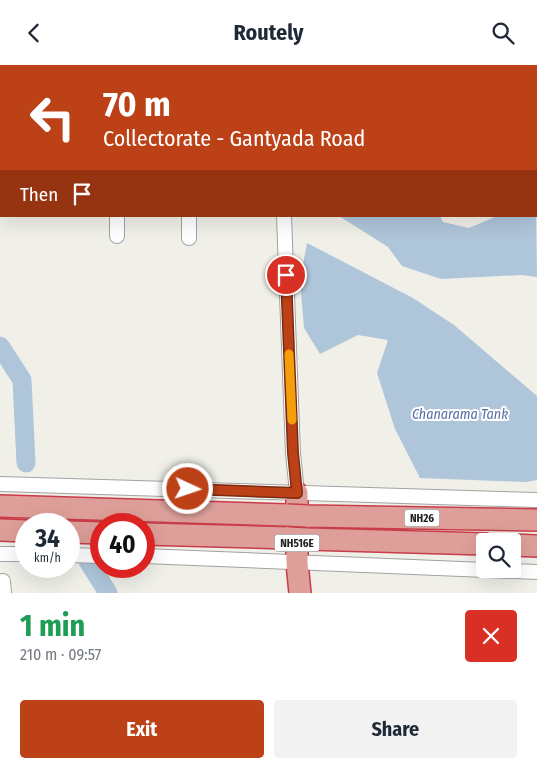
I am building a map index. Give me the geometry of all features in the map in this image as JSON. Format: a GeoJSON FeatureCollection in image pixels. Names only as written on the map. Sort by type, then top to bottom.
{"type":"FeatureCollection","features":[{"type":"Feature","properties":{"kind":"highway","name":"NH516E"},"geometry":{"type":"LineString","coordinates":[[297,493],[297,563],[300,593]]}},
{"type":"Feature","properties":{"kind":"highway","name":"NH26"},"geometry":{"type":"LineString","coordinates":[[0,506],[297,516],[537,520]]}},
{"type":"Feature","properties":{"kind":"highway"},"geometry":{"type":"LineString","coordinates":[[0,530],[15,531]]}},
{"type":"Feature","properties":{"kind":"highway","name":"NH26"},"geometry":{"type":"LineString","coordinates":[[155,534],[476,544]]}},
{"type":"Feature","properties":{"kind":"highway"},"geometry":{"type":"LineString","coordinates":[[521,545],[537,546]]}},
{"type":"Feature","properties":{"kind":"street"},"geometry":{"type":"LineString","coordinates":[[117,217],[117,236]]}},
{"type":"Feature","properties":{"kind":"street"},"geometry":{"type":"LineString","coordinates":[[189,217],[189,238]]}},
{"type":"Feature","properties":{"kind":"street"},"geometry":{"type":"LineString","coordinates":[[284,217],[293,453],[297,493]]}},
{"type":"Feature","properties":{"kind":"street"},"geometry":{"type":"LineString","coordinates":[[0,484],[152,487],[537,500]]}},
{"type":"Feature","properties":{"kind":"street"},"geometry":{"type":"LineString","coordinates":[[0,554],[15,555]]}},
{"type":"Feature","properties":{"kind":"street"},"geometry":{"type":"LineString","coordinates":[[155,556],[537,572]]}},
{"type":"Feature","properties":{"kind":"water"},"geometry":{"type":"Polygon","coordinates":[[[341,217],[440,217],[443,222],[469,228],[495,217],[536,217],[537,277],[522,275],[441,279],[402,266],[388,247],[341,217]]]}},
{"type":"Feature","properties":{"kind":"water","name":"Chanarama Tank"},"geometry":{"type":"Polygon","coordinates":[[[307,243],[413,298],[454,325],[537,396],[537,480],[526,482],[420,478],[395,429],[377,373],[388,340],[358,335],[320,354],[304,328],[300,280],[307,243]]]}},
{"type":"Feature","properties":{"kind":"waterway"},"geometry":{"type":"LineString","coordinates":[[0,346],[22,380],[26,463]]}},
{"type":"Feature","properties":{"kind":"waterway"},"geometry":{"type":"LineString","coordinates":[[88,561],[108,593]]}},
{"type":"Feature","properties":{"kind":"slow traffic"},"geometry":{"type":"LineString","coordinates":[[289,354],[292,420]]}},
{"type":"Feature","properties":{"kind":"route"},"geometry":{"type":"LineString","coordinates":[[188,489],[297,493],[293,453],[286,275]]}}]}
